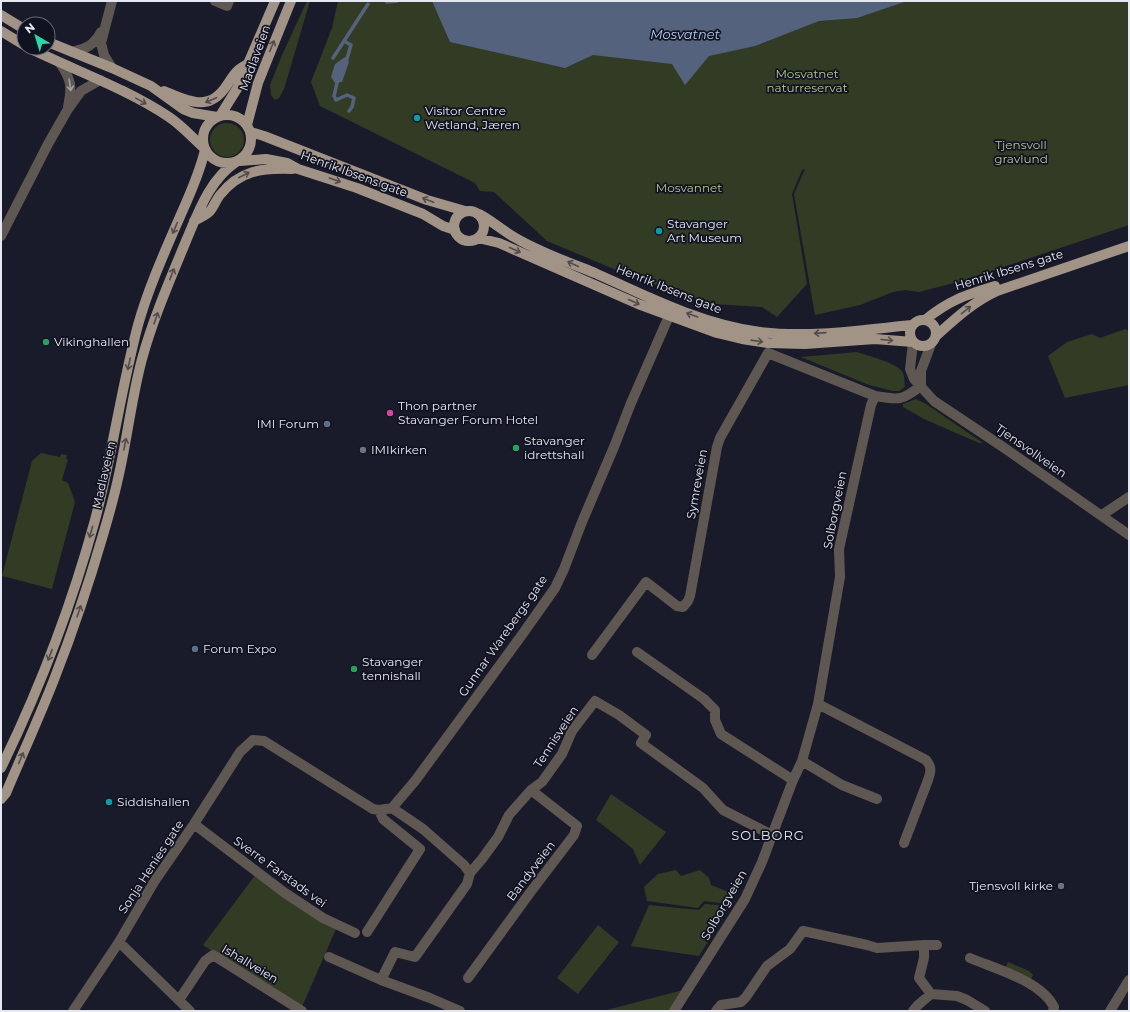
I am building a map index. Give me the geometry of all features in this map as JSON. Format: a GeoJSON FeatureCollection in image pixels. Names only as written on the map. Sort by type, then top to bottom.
{"type":"FeatureCollection","features":[{"type":"Feature","properties":{"kind":"main road","name":"Madlaveien"},"geometry":{"type":"LineString","coordinates":[[218,116],[238,86],[274,1]]}},
{"type":"Feature","properties":{"kind":"main road","name":"Madlaveien"},"geometry":{"type":"LineString","coordinates":[[249,129],[258,83],[291,1]]}},
{"type":"Feature","properties":{"kind":"main road"},"geometry":{"type":"LineString","coordinates":[[1,15],[16,24]]}},
{"type":"Feature","properties":{"kind":"main road"},"geometry":{"type":"LineString","coordinates":[[1,30],[16,40]]}},
{"type":"Feature","properties":{"kind":"main road"},"geometry":{"type":"LineString","coordinates":[[56,45],[189,102],[207,102],[216,97],[222,93],[236,70],[248,64]]}},
{"type":"Feature","properties":{"kind":"main road"},"geometry":{"type":"LineString","coordinates":[[46,56],[114,86],[168,116],[204,148],[213,160],[228,164],[238,162],[246,155],[252,140],[249,129],[242,120],[235,116],[228,115],[218,116],[193,113],[183,109],[151,86]]}},
{"type":"Feature","properties":{"kind":"main road"},"geometry":{"type":"LineString","coordinates":[[204,148],[203,134],[206,126],[218,116]]}},
{"type":"Feature","properties":{"kind":"main road","name":"Henrik Ibsens gate"},"geometry":{"type":"LineString","coordinates":[[249,129],[433,202],[465,212]]}},
{"type":"Feature","properties":{"kind":"main road","name":"Madlaveien"},"geometry":{"type":"LineString","coordinates":[[1,768],[17,736],[40,680],[77,580],[102,491],[139,323],[159,266],[203,160],[204,148]]}},
{"type":"Feature","properties":{"kind":"main road","name":"Henrik Ibsens gate"},"geometry":{"type":"LineString","coordinates":[[238,162],[266,159],[287,163],[298,169],[357,188],[423,214],[443,226],[455,230]]}},
{"type":"Feature","properties":{"kind":"main road","name":"Madlaveien"},"geometry":{"type":"LineString","coordinates":[[1,799],[6,793],[52,685],[79,610],[118,483],[142,358],[165,292],[194,221],[209,190],[228,168],[238,162]]}},
{"type":"Feature","properties":{"kind":"main road"},"geometry":{"type":"LineString","coordinates":[[194,221],[210,211],[214,202],[226,188],[245,174],[255,170],[269,168],[298,169]]}},
{"type":"Feature","properties":{"kind":"main road"},"geometry":{"type":"LineString","coordinates":[[470,211],[479,214],[484,222],[481,235],[478,238],[469,241],[460,238],[455,230],[455,221],[465,212],[470,211]]}},
{"type":"Feature","properties":{"kind":"main road","name":"Henrik Ibsens gate"},"geometry":{"type":"LineString","coordinates":[[479,214],[492,221],[515,238],[542,251],[678,310],[727,326],[761,332],[820,334],[912,325]]}},
{"type":"Feature","properties":{"kind":"main road","name":"Henrik Ibsens gate"},"geometry":{"type":"LineString","coordinates":[[478,238],[499,243],[638,304],[717,333],[768,343],[805,344],[876,339],[913,343]]}},
{"type":"Feature","properties":{"kind":"main road","name":"Henrik Ibsens gate"},"geometry":{"type":"LineString","coordinates":[[934,340],[965,311],[983,297],[996,291],[1129,246]]}},
{"type":"Feature","properties":{"kind":"main road","name":"Henrik Ibsens gate"},"geometry":{"type":"LineString","coordinates":[[925,320],[939,309],[958,298],[996,285],[1082,262]]}},
{"type":"Feature","properties":{"kind":"main road"},"geometry":{"type":"LineString","coordinates":[[925,320],[935,327],[934,340],[928,346],[920,346],[913,343],[909,334],[912,325],[917,321],[925,320]]}},
{"type":"Feature","properties":{"kind":"street"},"geometry":{"type":"LineString","coordinates":[[112,1],[101,43],[104,55],[112,68]]}},
{"type":"Feature","properties":{"kind":"street"},"geometry":{"type":"LineString","coordinates":[[216,1],[227,6],[229,1]]}},
{"type":"Feature","properties":{"kind":"street"},"geometry":{"type":"LineString","coordinates":[[72,52],[84,49],[96,41],[105,25]]}},
{"type":"Feature","properties":{"kind":"street"},"geometry":{"type":"LineString","coordinates":[[60,63],[71,84],[68,109]]}},
{"type":"Feature","properties":{"kind":"street"},"geometry":{"type":"LineString","coordinates":[[2,232],[68,109],[82,91],[100,80]]}},
{"type":"Feature","properties":{"kind":"street","name":"Gunnar Warebergs gate"},"geometry":{"type":"LineString","coordinates":[[392,808],[415,781],[555,588],[631,403],[669,316]]}},
{"type":"Feature","properties":{"kind":"street"},"geometry":{"type":"LineString","coordinates":[[875,396],[897,400],[909,396],[921,386],[921,371],[934,340]]}},
{"type":"Feature","properties":{"kind":"street","name":"Tjensvollveien"},"geometry":{"type":"LineString","coordinates":[[913,343],[910,369],[914,379],[925,393],[934,401],[1003,446],[1129,535]]}},
{"type":"Feature","properties":{"kind":"street","name":"Symreveien"},"geometry":{"type":"LineString","coordinates":[[592,655],[646,582],[677,606],[683,607],[688,602],[696,569],[717,447],[725,428],[768,353],[875,396]]}},
{"type":"Feature","properties":{"kind":"street","name":"Solborgveien"},"geometry":{"type":"LineString","coordinates":[[674,1011],[745,899],[762,862],[793,780],[802,761],[818,704],[840,577],[839,549],[870,405],[875,396]]}},
{"type":"Feature","properties":{"kind":"street"},"geometry":{"type":"LineString","coordinates":[[1102,515],[1129,497]]}},
{"type":"Feature","properties":{"kind":"street"},"geometry":{"type":"LineString","coordinates":[[637,652],[704,699],[715,710],[715,720],[722,734],[793,780]]}},
{"type":"Feature","properties":{"kind":"street","name":"Tennisveien"},"geometry":{"type":"LineString","coordinates":[[381,980],[394,952],[415,958],[467,884],[470,873],[494,843],[509,815],[531,790],[542,782],[562,754],[572,731],[595,702],[619,715],[646,735],[641,743],[703,788],[724,810],[772,835]]}},
{"type":"Feature","properties":{"kind":"street"},"geometry":{"type":"LineString","coordinates":[[818,704],[926,760],[931,766],[928,780],[904,843]]}},
{"type":"Feature","properties":{"kind":"street","name":"Sonja Henies gate"},"geometry":{"type":"LineString","coordinates":[[73,1011],[119,942],[154,882],[194,824],[240,752],[253,740],[264,741],[359,801],[373,809],[379,810]]}},
{"type":"Feature","properties":{"kind":"street"},"geometry":{"type":"LineString","coordinates":[[802,761],[842,785],[876,799]]}},
{"type":"Feature","properties":{"kind":"street","name":"Bandyveien"},"geometry":{"type":"LineString","coordinates":[[468,978],[528,894],[574,835],[577,826],[531,790]]}},
{"type":"Feature","properties":{"kind":"street"},"geometry":{"type":"LineString","coordinates":[[367,932],[420,849],[383,819],[379,810],[392,808],[423,829],[464,864],[470,873]]}},
{"type":"Feature","properties":{"kind":"street","name":"Sverre Farstads vei"},"geometry":{"type":"LineString","coordinates":[[194,824],[285,892],[323,918],[355,933]]}},
{"type":"Feature","properties":{"kind":"street"},"geometry":{"type":"LineString","coordinates":[[716,1011],[721,1005],[741,1002],[768,966],[790,949],[803,931],[877,948],[924,945],[937,946]]}},
{"type":"Feature","properties":{"kind":"street"},"geometry":{"type":"LineString","coordinates":[[119,942],[190,1011]]}},
{"type":"Feature","properties":{"kind":"street"},"geometry":{"type":"LineString","coordinates":[[924,945],[924,958],[919,978],[931,994]]}},
{"type":"Feature","properties":{"kind":"street","name":"Ishallveien"},"geometry":{"type":"LineString","coordinates":[[179,1000],[205,961],[213,955],[302,1011]]}},
{"type":"Feature","properties":{"kind":"street"},"geometry":{"type":"LineString","coordinates":[[329,957],[381,980],[460,1011]]}},
{"type":"Feature","properties":{"kind":"street"},"geometry":{"type":"LineString","coordinates":[[970,958],[1032,984],[1052,1003],[1054,1008],[1053,1011]]}},
{"type":"Feature","properties":{"kind":"street"},"geometry":{"type":"LineString","coordinates":[[1110,1011],[1129,980]]}},
{"type":"Feature","properties":{"kind":"street"},"geometry":{"type":"LineString","coordinates":[[913,1011],[931,994],[957,996],[985,1011]]}},
{"type":"Feature","properties":{"kind":"green space"},"geometry":{"type":"Polygon","coordinates":[[[307,1],[310,1],[284,89],[279,98],[275,100],[271,95],[270,85],[307,1]]]}},
{"type":"Feature","properties":{"kind":"green space"},"geometry":{"type":"Polygon","coordinates":[[[338,1],[1129,1],[1129,225],[958,282],[919,292],[905,290],[893,292],[860,305],[815,315],[794,194],[805,169],[802,170],[792,194],[807,284],[777,317],[762,307],[713,304],[635,278],[547,241],[494,192],[480,191],[475,183],[320,106],[311,82],[332,28],[338,1]]]}},
{"type":"Feature","properties":{"kind":"green space"},"geometry":{"type":"Polygon","coordinates":[[[224,123],[230,123],[234,124],[241,130],[244,140],[243,147],[237,154],[230,157],[224,157],[220,156],[213,150],[210,143],[210,137],[211,133],[217,126],[224,123]]]}},
{"type":"Feature","properties":{"kind":"green space"},"geometry":{"type":"Polygon","coordinates":[[[1125,329],[1129,331],[1129,385],[1065,398],[1048,356],[1067,342],[1092,334],[1100,338],[1125,329]]]}},
{"type":"Feature","properties":{"kind":"green space"},"geometry":{"type":"Polygon","coordinates":[[[857,352],[887,362],[898,368],[903,373],[905,387],[899,391],[893,391],[869,385],[801,357],[857,352]]]}},
{"type":"Feature","properties":{"kind":"green space"},"geometry":{"type":"Polygon","coordinates":[[[916,399],[926,404],[983,443],[979,443],[924,419],[903,407],[903,404],[916,399]]]}},
{"type":"Feature","properties":{"kind":"green space"},"geometry":{"type":"Polygon","coordinates":[[[41,453],[60,457],[61,454],[67,455],[66,459],[68,459],[62,480],[68,483],[75,502],[52,589],[2,576],[32,461],[41,453]]]}},
{"type":"Feature","properties":{"kind":"green space"},"geometry":{"type":"Polygon","coordinates":[[[611,794],[666,832],[640,865],[633,849],[596,820],[611,794]]]}},
{"type":"Feature","properties":{"kind":"green space"},"geometry":{"type":"Polygon","coordinates":[[[676,870],[681,876],[700,870],[709,878],[711,885],[734,894],[729,904],[704,901],[698,908],[647,901],[644,887],[658,874],[676,870]]]}},
{"type":"Feature","properties":{"kind":"green space"},"geometry":{"type":"Polygon","coordinates":[[[256,874],[336,929],[301,1009],[203,945],[256,874]]]}},
{"type":"Feature","properties":{"kind":"green space"},"geometry":{"type":"Polygon","coordinates":[[[705,904],[730,906],[699,956],[631,946],[649,905],[699,910],[705,904]]]}},
{"type":"Feature","properties":{"kind":"green space"},"geometry":{"type":"Polygon","coordinates":[[[728,915],[673,1011],[603,1011],[683,990],[728,915]]]}},
{"type":"Feature","properties":{"kind":"green space"},"geometry":{"type":"Polygon","coordinates":[[[598,925],[619,942],[578,994],[557,978],[598,925]]]}},
{"type":"Feature","properties":{"kind":"green space"},"geometry":{"type":"Polygon","coordinates":[[[1008,962],[1029,971],[1033,975],[1031,979],[1005,969],[1008,962]]]}},
{"type":"Feature","properties":{"kind":"water","name":"Mosvatnet"},"geometry":{"type":"Polygon","coordinates":[[[432,1],[907,1],[857,18],[819,21],[755,46],[709,56],[685,85],[672,64],[593,55],[565,68],[450,42],[432,1]]]}},
{"type":"Feature","properties":{"kind":"water"},"geometry":{"type":"Polygon","coordinates":[[[345,57],[349,62],[342,82],[335,83],[331,77],[335,64],[345,57]]]}},
{"type":"Feature","properties":{"kind":"waterway"},"geometry":{"type":"LineString","coordinates":[[386,1],[397,1]]}},
{"type":"Feature","properties":{"kind":"waterway"},"geometry":{"type":"LineString","coordinates":[[333,58],[368,4]]}},
{"type":"Feature","properties":{"kind":"waterway"},"geometry":{"type":"LineString","coordinates":[[344,41],[351,45],[346,62]]}},
{"type":"Feature","properties":{"kind":"waterway"},"geometry":{"type":"LineString","coordinates":[[338,79],[334,96],[336,100],[347,95],[354,98],[352,107],[349,111]]}},
{"type":"Feature","properties":{"kind":"place","name":"Visitor Centre Wetland, Jæren"},"geometry":{"type":"Point","coordinates":[417,118]}},
{"type":"Feature","properties":{"kind":"place","name":"Stavanger Art Museum"},"geometry":{"type":"Point","coordinates":[659,231]}},
{"type":"Feature","properties":{"kind":"place","name":"Vikinghallen"},"geometry":{"type":"Point","coordinates":[46,342]}},
{"type":"Feature","properties":{"kind":"place","name":"Thon partner Stavanger Forum Hotel"},"geometry":{"type":"Point","coordinates":[390,413]}},
{"type":"Feature","properties":{"kind":"place","name":"IMI Forum"},"geometry":{"type":"Point","coordinates":[327,424]}},
{"type":"Feature","properties":{"kind":"place","name":"Stavanger idrettshall"},"geometry":{"type":"Point","coordinates":[516,448]}},
{"type":"Feature","properties":{"kind":"place","name":"IMIkirken"},"geometry":{"type":"Point","coordinates":[363,450]}},
{"type":"Feature","properties":{"kind":"place","name":"Forum Expo"},"geometry":{"type":"Point","coordinates":[195,649]}},
{"type":"Feature","properties":{"kind":"place","name":"Stavanger tennishall"},"geometry":{"type":"Point","coordinates":[354,669]}},
{"type":"Feature","properties":{"kind":"place","name":"Siddishallen"},"geometry":{"type":"Point","coordinates":[109,802]}},
{"type":"Feature","properties":{"kind":"place","name":"Tjensvoll kirke"},"geometry":{"type":"Point","coordinates":[1061,886]}},
{"type":"Feature","properties":{"kind":"district","name":"SOLBORG"},"geometry":{"type":"Point","coordinates":[768,835]}},
{"type":"Feature","properties":{"kind":"park label","name":"Mosvatnet naturreservat"},"geometry":{"type":"Point","coordinates":[807,81]}},
{"type":"Feature","properties":{"kind":"park label","name":"Tjensvoll gravlund"},"geometry":{"type":"Point","coordinates":[1021,152]}},
{"type":"Feature","properties":{"kind":"park label","name":"Mosvannet"},"geometry":{"type":"Point","coordinates":[689,188]}}]}
